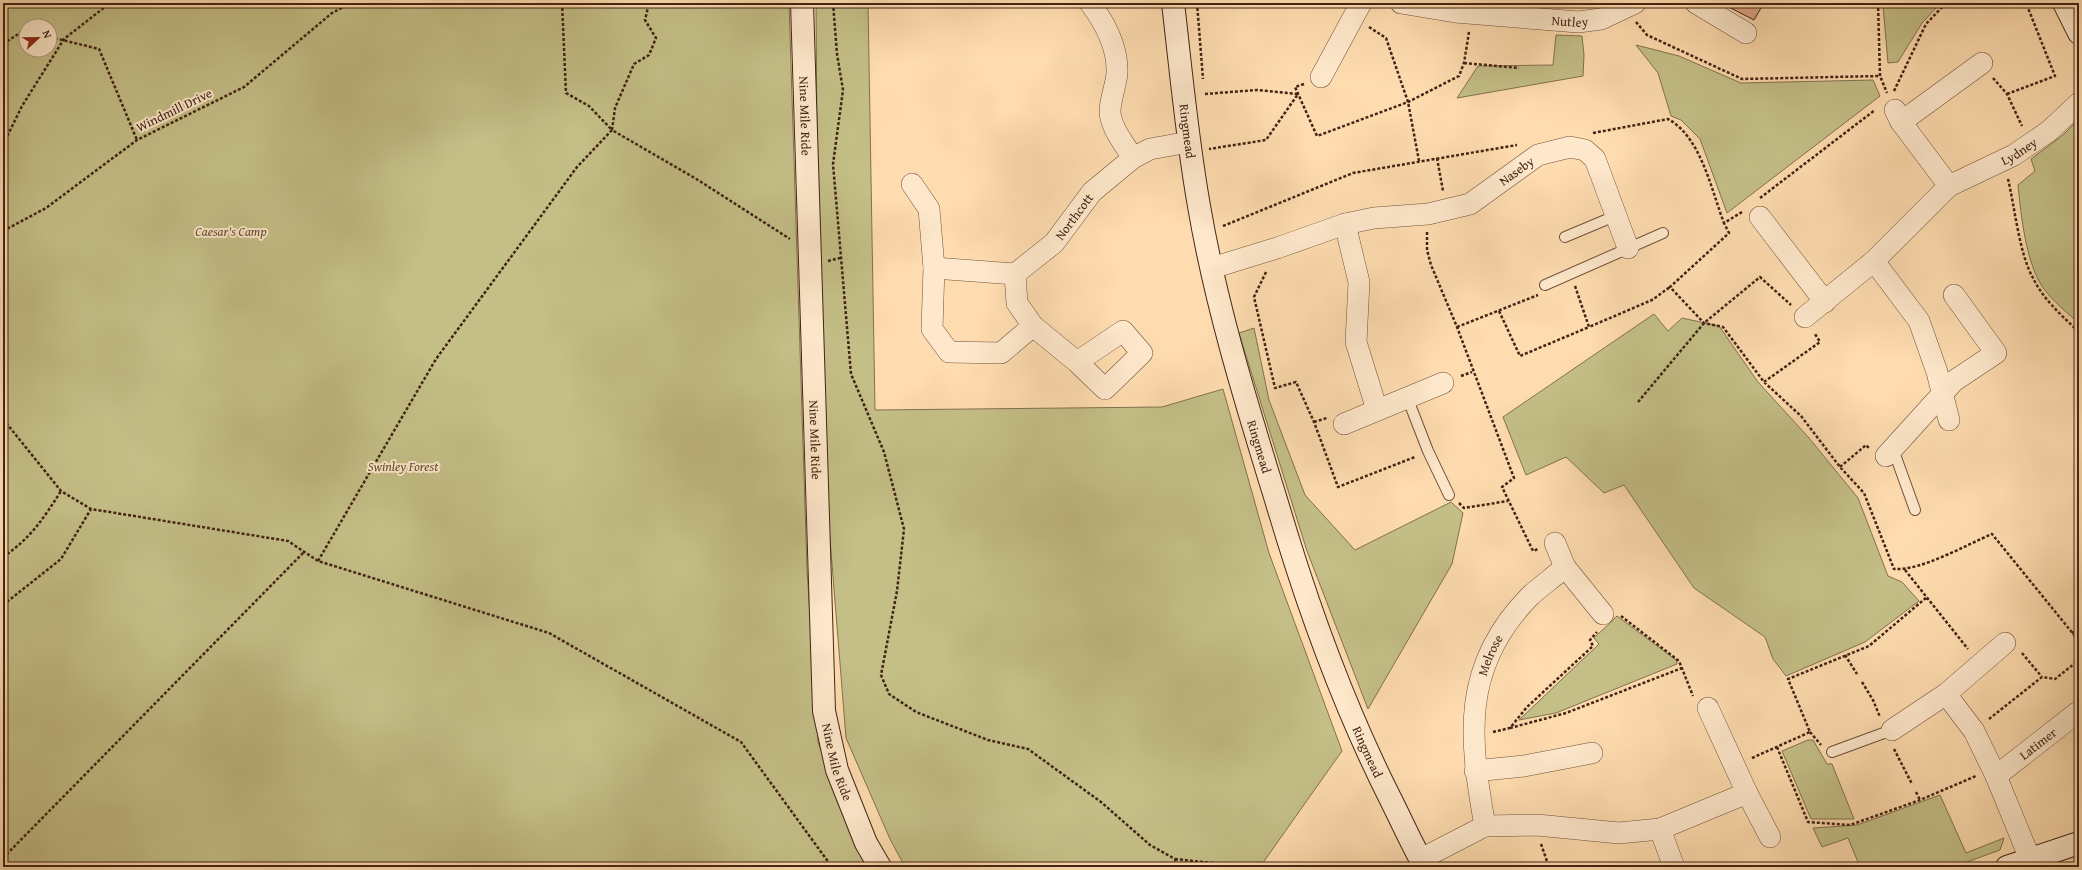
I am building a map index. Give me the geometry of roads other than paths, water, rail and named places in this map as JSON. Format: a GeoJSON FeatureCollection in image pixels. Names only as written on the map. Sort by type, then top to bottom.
{"type":"FeatureCollection","features":[{"type":"Feature","properties":{"kind":"street","name":"Nine Mile Ride"},"geometry":{"type":"LineString","coordinates":[[802,3],[824,711],[837,770],[866,843],[880,867]]}},
{"type":"Feature","properties":{"kind":"street"},"geometry":{"type":"LineString","coordinates":[[1090,3],[1102,19],[1113,44],[1117,72],[1110,113],[1115,128],[1133,158]]}},
{"type":"Feature","properties":{"kind":"street","name":"Ringmead"},"geometry":{"type":"LineString","coordinates":[[1173,3],[1199,146],[1199,208],[1238,375],[1299,574],[1326,652],[1350,714],[1423,863]]}},
{"type":"Feature","properties":{"kind":"street","name":"Nutley"},"geometry":{"type":"LineString","coordinates":[[1401,3],[1578,22],[1601,19],[1630,6]]}},
{"type":"Feature","properties":{"kind":"street"},"geometry":{"type":"LineString","coordinates":[[1696,3],[1746,34]]}},
{"type":"Feature","properties":{"kind":"street"},"geometry":{"type":"LineString","coordinates":[[2064,3],[2079,33]]}},
{"type":"Feature","properties":{"kind":"street"},"geometry":{"type":"LineString","coordinates":[[1321,77],[1357,10]]}},
{"type":"Feature","properties":{"kind":"street"},"geometry":{"type":"LineString","coordinates":[[1949,186],[1891,108],[1982,64]]}},
{"type":"Feature","properties":{"kind":"street","name":"Lydney"},"geometry":{"type":"LineString","coordinates":[[1805,318],[1874,261],[1949,186],[2004,159],[2031,143],[2049,131],[2079,103]]}},
{"type":"Feature","properties":{"kind":"street","name":"Northcott"},"geometry":{"type":"LineString","coordinates":[[1015,274],[1054,243],[1092,192],[1133,158],[1150,149],[1199,146]]}},
{"type":"Feature","properties":{"kind":"street","name":"Naseby"},"geometry":{"type":"LineString","coordinates":[[1212,268],[1277,248],[1345,224],[1374,218],[1437,212],[1470,204],[1538,155],[1570,147],[1585,150],[1595,159],[1628,248]]}},
{"type":"Feature","properties":{"kind":"street"},"geometry":{"type":"LineString","coordinates":[[912,184],[929,209],[934,268],[932,329],[949,352],[1001,353],[1033,326]]}},
{"type":"Feature","properties":{"kind":"street"},"geometry":{"type":"LineString","coordinates":[[1754,209],[1825,302]]}},
{"type":"Feature","properties":{"kind":"street"},"geometry":{"type":"LineString","coordinates":[[1345,224],[1359,282],[1356,342],[1377,410]]}},
{"type":"Feature","properties":{"kind":"street"},"geometry":{"type":"LineString","coordinates":[[1874,261],[1919,321],[1943,394],[1949,420]]}},
{"type":"Feature","properties":{"kind":"street"},"geometry":{"type":"LineString","coordinates":[[934,268],[1015,274],[1017,303],[1033,326],[1077,362]]}},
{"type":"Feature","properties":{"kind":"street"},"geometry":{"type":"LineString","coordinates":[[1890,452],[1954,381],[1996,353],[1954,295]]}},
{"type":"Feature","properties":{"kind":"street"},"geometry":{"type":"LineString","coordinates":[[1344,424],[1443,383]]}},
{"type":"Feature","properties":{"kind":"street"},"geometry":{"type":"LineString","coordinates":[[1555,543],[1566,567],[1606,618]]}},
{"type":"Feature","properties":{"kind":"street","name":"Melrose"},"geometry":{"type":"LineString","coordinates":[[1485,826],[1475,771],[1473,725],[1479,680],[1489,651],[1508,623],[1530,596],[1566,567]]}},
{"type":"Feature","properties":{"kind":"street"},"geometry":{"type":"LineString","coordinates":[[1892,730],[1946,694],[1980,663],[2005,643]]}},
{"type":"Feature","properties":{"kind":"street"},"geometry":{"type":"LineString","coordinates":[[1946,694],[1974,731],[1995,772],[2030,859]]}},
{"type":"Feature","properties":{"kind":"street"},"geometry":{"type":"LineString","coordinates":[[1708,708],[1747,793],[1770,837]]}},
{"type":"Feature","properties":{"kind":"street","name":"Latimer"},"geometry":{"type":"LineString","coordinates":[[1995,772],[2078,712]]}},
{"type":"Feature","properties":{"kind":"street"},"geometry":{"type":"LineString","coordinates":[[1475,771],[1524,766],[1592,753]]}},
{"type":"Feature","properties":{"kind":"street"},"geometry":{"type":"LineString","coordinates":[[1423,863],[1485,826],[1537,825],[1619,833],[1660,829],[1747,793]]}},
{"type":"Feature","properties":{"kind":"street"},"geometry":{"type":"LineString","coordinates":[[1660,829],[1674,867]]}},
{"type":"Feature","properties":{"kind":"street"},"geometry":{"type":"LineString","coordinates":[[2007,867],[2079,843]]}},
{"type":"Feature","properties":{"kind":"lane"},"geometry":{"type":"LineString","coordinates":[[1566,237],[1615,216]]}},
{"type":"Feature","properties":{"kind":"lane"},"geometry":{"type":"LineString","coordinates":[[1545,284],[1663,233]]}},
{"type":"Feature","properties":{"kind":"lane"},"geometry":{"type":"LineString","coordinates":[[1407,397],[1428,451],[1449,495]]}},
{"type":"Feature","properties":{"kind":"lane"},"geometry":{"type":"LineString","coordinates":[[1890,452],[1916,510]]}},
{"type":"Feature","properties":{"kind":"lane"},"geometry":{"type":"LineString","coordinates":[[1832,752],[1892,730]]}},
{"type":"Feature","properties":{"kind":"park label","name":"Caesar's Camp"},"geometry":{"type":"Point","coordinates":[231,231]}},
{"type":"Feature","properties":{"kind":"park label","name":"Swinley Forest"},"geometry":{"type":"Point","coordinates":[403,466]}}]}
